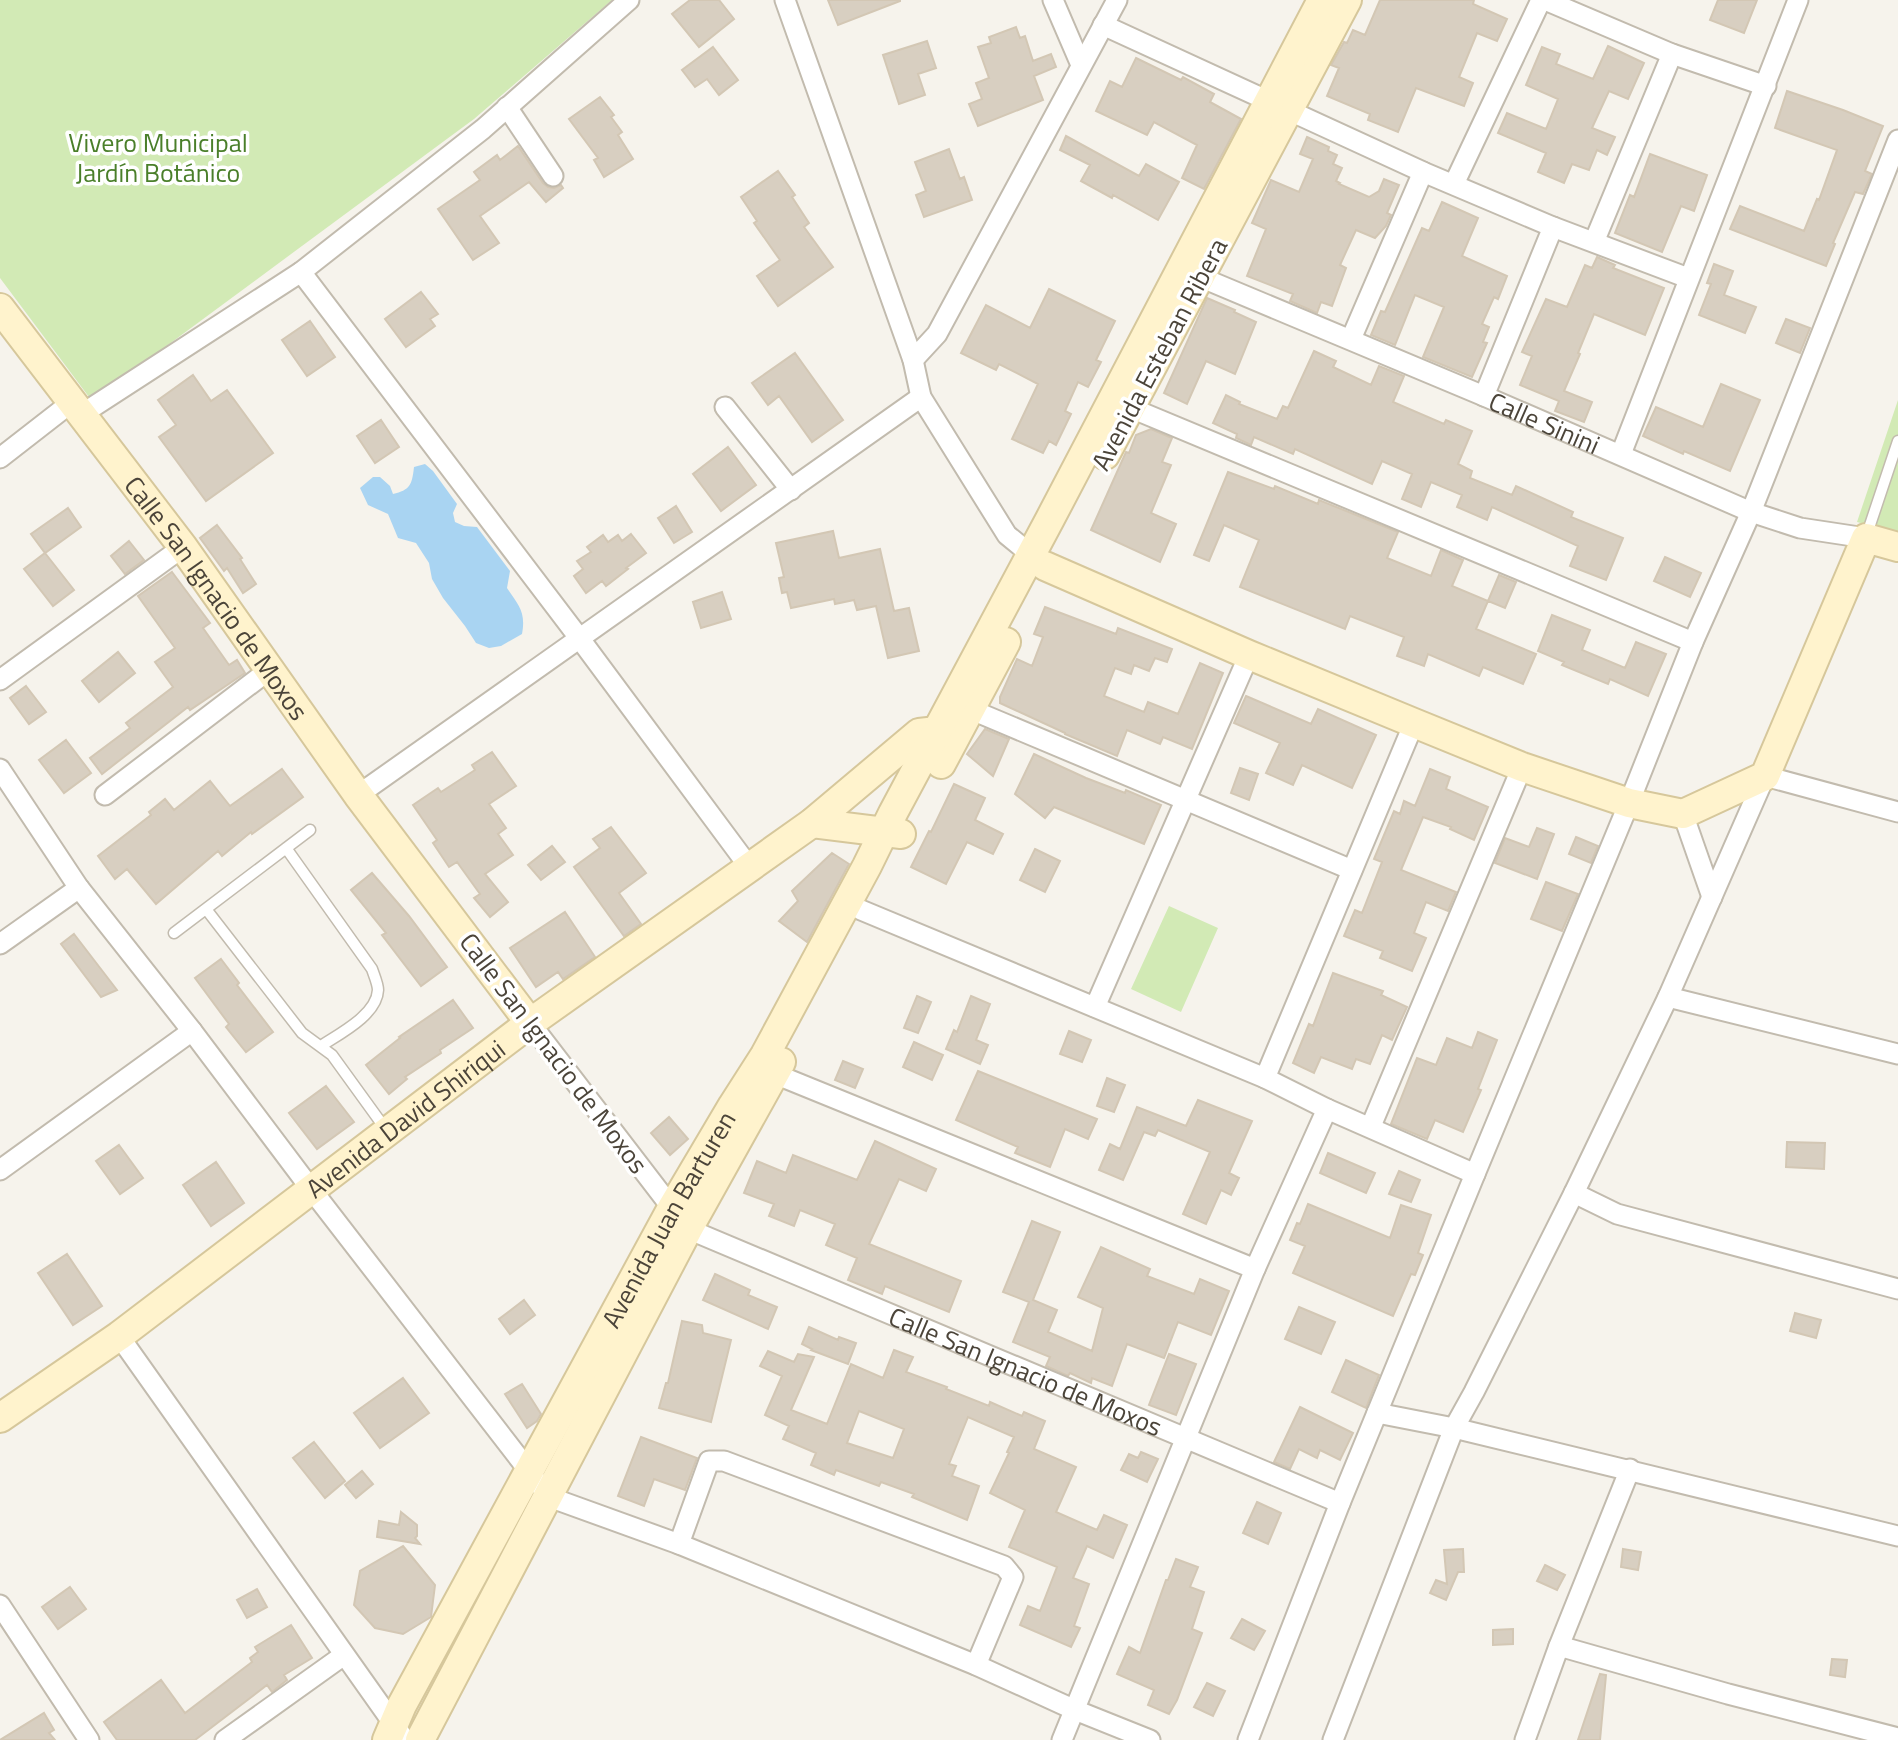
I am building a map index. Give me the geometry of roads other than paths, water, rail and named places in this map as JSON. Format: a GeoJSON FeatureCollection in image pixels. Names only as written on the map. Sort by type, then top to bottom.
{"type":"FeatureCollection","features":[{"type":"Feature","properties":{"kind":"street"},"geometry":{"type":"LineString","coordinates":[[0,458],[301,272],[482,130],[629,0]]}},
{"type":"Feature","properties":{"kind":"street"},"geometry":{"type":"LineString","coordinates":[[785,0],[913,360],[921,397],[1007,535],[1038,560],[1249,655],[1414,723],[1522,767],[1629,803],[1684,814],[1765,776],[1898,812]]}},
{"type":"Feature","properties":{"kind":"street"},"geometry":{"type":"LineString","coordinates":[[1054,0],[1081,65]]}},
{"type":"Feature","properties":{"kind":"street"},"geometry":{"type":"LineString","coordinates":[[913,360],[937,334],[1117,0]]}},
{"type":"Feature","properties":{"kind":"street","name":"Avenida Esteban Ribera"},"geometry":{"type":"LineString","coordinates":[[1038,560],[1130,408],[1200,277],[1278,106],[1322,0]]}},
{"type":"Feature","properties":{"kind":"street","name":"Avenida Esteban Ribera"},"geometry":{"type":"LineString","coordinates":[[962,705],[1278,106],[1347,0]]}},
{"type":"Feature","properties":{"kind":"street"},"geometry":{"type":"LineString","coordinates":[[1454,184],[1543,0],[1672,54],[1766,86]]}},
{"type":"Feature","properties":{"kind":"street"},"geometry":{"type":"LineString","coordinates":[[1621,454],[1798,0]]}},
{"type":"Feature","properties":{"kind":"street"},"geometry":{"type":"LineString","coordinates":[[1103,24],[1423,172],[1553,228],[1688,278]]}},
{"type":"Feature","properties":{"kind":"street"},"geometry":{"type":"LineString","coordinates":[[1594,242],[1672,54]]}},
{"type":"Feature","properties":{"kind":"street"},"geometry":{"type":"LineString","coordinates":[[507,107],[553,176]]}},
{"type":"Feature","properties":{"kind":"street"},"geometry":{"type":"LineString","coordinates":[[1248,1740],[1340,1503],[1693,642],[1757,514],[1898,140]]}},
{"type":"Feature","properties":{"kind":"street"},"geometry":{"type":"LineString","coordinates":[[1351,339],[1423,172]]}},
{"type":"Feature","properties":{"kind":"street"},"geometry":{"type":"LineString","coordinates":[[1484,396],[1553,228]]}},
{"type":"Feature","properties":{"kind":"street"},"geometry":{"type":"LineString","coordinates":[[301,272],[750,868]]}},
{"type":"Feature","properties":{"kind":"street","name":"Calle Sinini"},"geometry":{"type":"LineString","coordinates":[[1200,277],[1757,514],[1800,528],[1866,538],[1898,547]]}},
{"type":"Feature","properties":{"kind":"street","name":"Calle San Ignacio de Moxos"},"geometry":{"type":"LineString","coordinates":[[3,319],[77,408],[183,547],[358,795],[680,1218],[1340,1503]]}},
{"type":"Feature","properties":{"kind":"street"},"geometry":{"type":"LineString","coordinates":[[358,795],[921,397]]}},
{"type":"Feature","properties":{"kind":"street"},"geometry":{"type":"LineString","coordinates":[[725,407],[790,489]]}},
{"type":"Feature","properties":{"kind":"street"},"geometry":{"type":"LineString","coordinates":[[1130,408],[1693,642]]}},
{"type":"Feature","properties":{"kind":"street"},"geometry":{"type":"LineString","coordinates":[[1333,1740],[1454,1428],[1574,1193],[1668,997],[1866,538]]}},
{"type":"Feature","properties":{"kind":"street"},"geometry":{"type":"LineString","coordinates":[[0,680],[183,547]]}},
{"type":"Feature","properties":{"kind":"street"},"geometry":{"type":"LineString","coordinates":[[1095,1007],[1249,655]]}},
{"type":"Feature","properties":{"kind":"street"},"geometry":{"type":"LineString","coordinates":[[105,795],[269,670]]}},
{"type":"Feature","properties":{"kind":"street"},"geometry":{"type":"LineString","coordinates":[[962,705],[1352,870]]}},
{"type":"Feature","properties":{"kind":"street","name":"Avenida Juan Barturen"},"geometry":{"type":"LineString","coordinates":[[420,1740],[549,1497],[726,1116],[765,1055],[962,705]]}},
{"type":"Feature","properties":{"kind":"street"},"geometry":{"type":"LineString","coordinates":[[1265,1078],[1414,723]]}},
{"type":"Feature","properties":{"kind":"street","name":"Avenida David Shiriqui"},"geometry":{"type":"LineString","coordinates":[[0,1418],[119,1336],[530,1023],[812,823],[919,733],[945,736]]}},
{"type":"Feature","properties":{"kind":"street"},"geometry":{"type":"LineString","coordinates":[[1371,1126],[1522,767]]}},
{"type":"Feature","properties":{"kind":"street"},"geometry":{"type":"LineString","coordinates":[[0,769],[79,888],[549,1497],[679,1545],[976,1665],[1075,1710],[1150,1740]]}},
{"type":"Feature","properties":{"kind":"street"},"geometry":{"type":"LineString","coordinates":[[1684,814],[1712,897]]}},
{"type":"Feature","properties":{"kind":"street"},"geometry":{"type":"LineString","coordinates":[[812,823],[892,833]]}},
{"type":"Feature","properties":{"kind":"street","name":"Avenida Juan Barturen"},"geometry":{"type":"LineString","coordinates":[[395,1735],[402,1705],[529,1471],[680,1218],[775,1073],[861,910],[892,833]]}},
{"type":"Feature","properties":{"kind":"street"},"geometry":{"type":"LineString","coordinates":[[0,944],[79,888]]}},
{"type":"Feature","properties":{"kind":"street"},"geometry":{"type":"LineString","coordinates":[[861,910],[1265,1078],[1327,1109],[1371,1126],[1475,1174]]}},
{"type":"Feature","properties":{"kind":"street"},"geometry":{"type":"LineString","coordinates":[[1668,997],[1898,1054]]}},
{"type":"Feature","properties":{"kind":"street"},"geometry":{"type":"LineString","coordinates":[[0,1170],[192,1031]]}},
{"type":"Feature","properties":{"kind":"street"},"geometry":{"type":"LineString","coordinates":[[775,1073],[1255,1269]]}},
{"type":"Feature","properties":{"kind":"street"},"geometry":{"type":"LineString","coordinates":[[1062,1740],[1255,1269],[1327,1109]]}},
{"type":"Feature","properties":{"kind":"street"},"geometry":{"type":"LineString","coordinates":[[1574,1193],[1617,1214],[1898,1289]]}},
{"type":"Feature","properties":{"kind":"street"},"geometry":{"type":"LineString","coordinates":[[119,1336],[344,1655],[395,1735]]}},
{"type":"Feature","properties":{"kind":"street"},"geometry":{"type":"LineString","coordinates":[[1377,1413],[1630,1469],[1898,1536]]}},
{"type":"Feature","properties":{"kind":"street"},"geometry":{"type":"LineString","coordinates":[[679,1545],[709,1461],[724,1461],[1004,1566],[1013,1577],[976,1665]]}},
{"type":"Feature","properties":{"kind":"street"},"geometry":{"type":"LineString","coordinates":[[1525,1740],[1559,1646],[1630,1469]]}},
{"type":"Feature","properties":{"kind":"street"},"geometry":{"type":"LineString","coordinates":[[0,1605],[89,1740]]}},
{"type":"Feature","properties":{"kind":"street"},"geometry":{"type":"LineString","coordinates":[[1559,1646],[1898,1738]]}},
{"type":"Feature","properties":{"kind":"street"},"geometry":{"type":"LineString","coordinates":[[225,1740],[344,1655]]}},
{"type":"Feature","properties":{"kind":"lane"},"geometry":{"type":"LineString","coordinates":[[1866,538],[1898,441]]}},
{"type":"Feature","properties":{"kind":"lane"},"geometry":{"type":"LineString","coordinates":[[174,933],[310,830]]}},
{"type":"Feature","properties":{"kind":"lane"},"geometry":{"type":"LineString","coordinates":[[286,848],[372,969],[378,990],[373,1007],[365,1015],[321,1046]]}},
{"type":"Feature","properties":{"kind":"lane"},"geometry":{"type":"LineString","coordinates":[[206,909],[302,1033],[332,1055],[387,1131]]}},
{"type":"Feature","properties":{"kind":"water"},"geometry":{"type":"Polygon","coordinates":[[[425,464],[457,504],[453,513],[455,522],[477,527],[510,571],[507,588],[520,610],[523,626],[522,634],[501,646],[489,648],[476,643],[443,598],[432,579],[429,563],[416,543],[398,538],[388,514],[368,505],[360,488],[373,477],[380,477],[390,486],[393,494],[399,492],[409,486],[414,467],[425,464]]]}},
{"type":"Feature","properties":{"kind":"park label","name":"Vivero Municipal Jardín Botánico"},"geometry":{"type":"Point","coordinates":[158,157]}}]}
